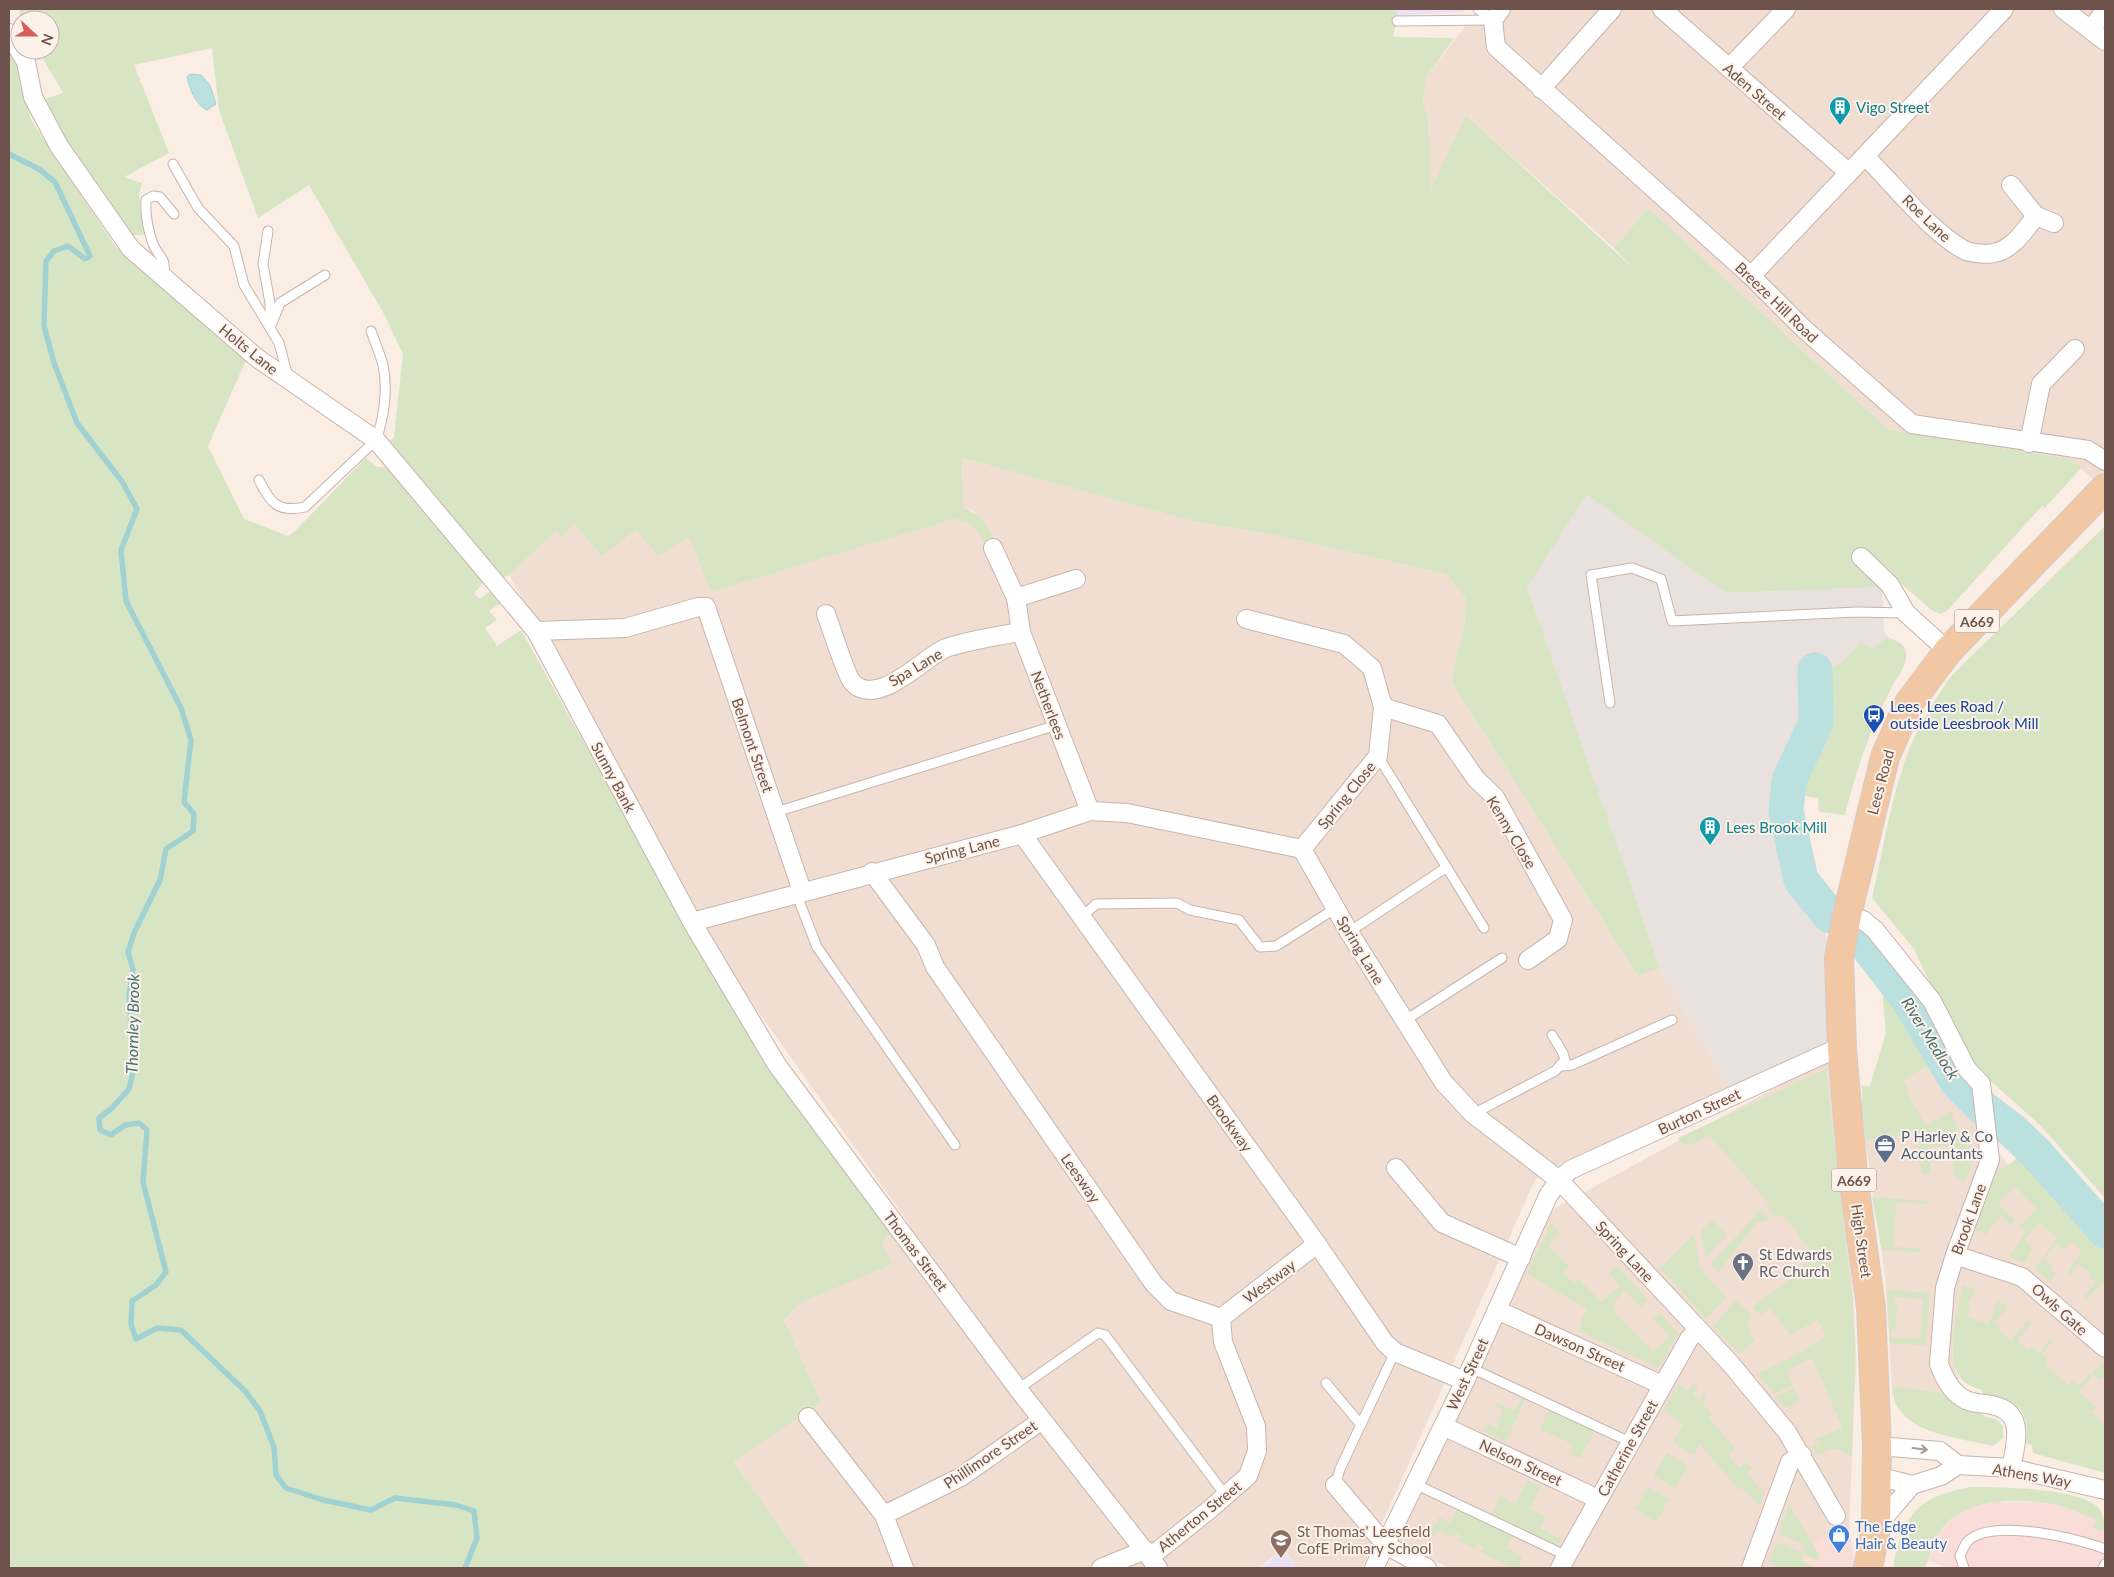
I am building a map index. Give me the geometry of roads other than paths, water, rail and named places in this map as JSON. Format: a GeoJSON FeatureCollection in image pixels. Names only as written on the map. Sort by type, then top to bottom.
{"type":"FeatureCollection","features":[{"type":"Feature","properties":{"kind":"main road","name":"Lees Road"},"geometry":{"type":"LineString","coordinates":[[1847,915],[1880,775],[1892,737],[1909,703],[1948,651],[2105,488]]}},
{"type":"Feature","properties":{"kind":"main road","name":"High Street"},"geometry":{"type":"LineString","coordinates":[[1847,915],[1839,958],[1842,1049],[1853,1175],[1870,1308],[1877,1446],[1876,1527],[1868,1568]]}},
{"type":"Feature","properties":{"kind":"street"},"geometry":{"type":"LineString","coordinates":[[1541,89],[1612,9]]}},
{"type":"Feature","properties":{"kind":"street","name":"Aden Street"},"geometry":{"type":"LineString","coordinates":[[1662,9],[1848,172]]}},
{"type":"Feature","properties":{"kind":"street"},"geometry":{"type":"LineString","coordinates":[[1729,68],[1786,9]]}},
{"type":"Feature","properties":{"kind":"street"},"geometry":{"type":"LineString","coordinates":[[1751,276],[1848,172],[1866,157],[2004,9]]}},
{"type":"Feature","properties":{"kind":"street"},"geometry":{"type":"LineString","coordinates":[[2063,9],[2105,41]]}},
{"type":"Feature","properties":{"kind":"street"},"geometry":{"type":"LineString","coordinates":[[2091,29],[2105,11]]}},
{"type":"Feature","properties":{"kind":"street","name":"Breeze Hill Road"},"geometry":{"type":"LineString","coordinates":[[1497,14],[1496,47],[1751,276],[1804,329],[1912,424],[2029,443],[2088,450],[2105,461]]}},
{"type":"Feature","properties":{"kind":"street","name":"Holts Lane"},"geometry":{"type":"LineString","coordinates":[[9,33],[26,62],[33,97],[59,146],[131,249],[257,358],[376,440],[536,631]]}},
{"type":"Feature","properties":{"kind":"street","name":"Roe Lane"},"geometry":{"type":"LineString","coordinates":[[1866,157],[1944,236],[1966,251],[1994,254],[2009,246],[2022,234],[2036,216]]}},
{"type":"Feature","properties":{"kind":"street"},"geometry":{"type":"LineString","coordinates":[[2011,185],[2036,216],[2054,223]]}},
{"type":"Feature","properties":{"kind":"street"},"geometry":{"type":"LineString","coordinates":[[2029,443],[2041,384],[2075,349]]}},
{"type":"Feature","properties":{"kind":"street","name":"Netherlees"},"geometry":{"type":"LineString","coordinates":[[993,548],[1016,598],[1021,632],[1090,811]]}},
{"type":"Feature","properties":{"kind":"street"},"geometry":{"type":"LineString","coordinates":[[1861,557],[1890,585],[1906,612],[1948,651]]}},
{"type":"Feature","properties":{"kind":"street"},"geometry":{"type":"LineString","coordinates":[[1016,598],[1076,579]]}},
{"type":"Feature","properties":{"kind":"street","name":"Belmont Street"},"geometry":{"type":"LineString","coordinates":[[536,631],[624,628],[698,607],[706,607],[776,812],[799,891]]}},
{"type":"Feature","properties":{"kind":"street","name":"Spa Lane"},"geometry":{"type":"LineString","coordinates":[[826,614],[852,681],[862,688],[880,688],[901,680],[944,649],[979,639],[1021,632]]}},
{"type":"Feature","properties":{"kind":"street","name":"Spring Close"},"geometry":{"type":"LineString","coordinates":[[1246,619],[1344,644],[1372,668],[1383,707],[1378,756],[1302,849]]}},
{"type":"Feature","properties":{"kind":"street","name":"Sunny Bank"},"geometry":{"type":"LineString","coordinates":[[536,631],[692,922]]}},
{"type":"Feature","properties":{"kind":"street","name":"Kenny Close"},"geometry":{"type":"LineString","coordinates":[[1383,707],[1438,724],[1476,779],[1495,797],[1563,920],[1558,939],[1528,960]]}},
{"type":"Feature","properties":{"kind":"street","name":"Spring Lane"},"geometry":{"type":"LineString","coordinates":[[692,922],[799,891],[1022,834],[1090,811],[1127,813],[1302,849],[1349,932],[1444,1084],[1473,1114],[1559,1180],[1698,1330],[1772,1412],[1802,1455],[1836,1516]]}},
{"type":"Feature","properties":{"kind":"street","name":"Brookway"},"geometry":{"type":"LineString","coordinates":[[1022,834],[1317,1244],[1385,1343],[1396,1352],[1468,1374]]}},
{"type":"Feature","properties":{"kind":"street","name":"Leesway"},"geometry":{"type":"LineString","coordinates":[[872,872],[926,945],[935,967],[1154,1284],[1171,1301],[1220,1318]]}},
{"type":"Feature","properties":{"kind":"street","name":"Brook Lane"},"geometry":{"type":"LineString","coordinates":[[1847,915],[1864,920],[1875,930],[1926,994],[1967,1069],[1980,1084],[1990,1160],[1955,1255],[1945,1288],[1939,1364],[1943,1375],[1956,1394],[1964,1399],[2002,1407],[2012,1415],[2016,1428],[2011,1468]]}},
{"type":"Feature","properties":{"kind":"street","name":"Thomas Street"},"geometry":{"type":"LineString","coordinates":[[692,922],[777,1065],[1018,1389],[1151,1558]]}},
{"type":"Feature","properties":{"kind":"street","name":"Burton Street"},"geometry":{"type":"LineString","coordinates":[[1559,1180],[1579,1166],[1830,1051],[1842,1049]]}},
{"type":"Feature","properties":{"kind":"street"},"geometry":{"type":"LineString","coordinates":[[1396,1168],[1442,1223],[1521,1258]]}},
{"type":"Feature","properties":{"kind":"street","name":"West Street"},"geometry":{"type":"LineString","coordinates":[[1374,1568],[1468,1374],[1552,1188],[1559,1180]]}},
{"type":"Feature","properties":{"kind":"street","name":"Westway"},"geometry":{"type":"LineString","coordinates":[[1220,1318],[1317,1244]]}},
{"type":"Feature","properties":{"kind":"street","name":"Owls Gate"},"geometry":{"type":"LineString","coordinates":[[1955,1255],[2022,1277],[2105,1348]]}},
{"type":"Feature","properties":{"kind":"street","name":"Dawson Street"},"geometry":{"type":"LineString","coordinates":[[1497,1310],[1662,1385]]}},
{"type":"Feature","properties":{"kind":"street","name":"Atherton Street"},"geometry":{"type":"LineString","coordinates":[[1101,1568],[1151,1558],[1248,1476],[1257,1451],[1256,1426],[1223,1342],[1220,1318]]}},
{"type":"Feature","properties":{"kind":"street","name":"Catherine Street"},"geometry":{"type":"LineString","coordinates":[[1563,1562],[1688,1339],[1698,1330]]}},
{"type":"Feature","properties":{"kind":"street"},"geometry":{"type":"LineString","coordinates":[[808,1417],[884,1515],[904,1568]]}},
{"type":"Feature","properties":{"kind":"street","name":"Phillimore Street"},"geometry":{"type":"LineString","coordinates":[[884,1515],[961,1477],[1042,1420]]}},
{"type":"Feature","properties":{"kind":"street","name":"Nelson Street"},"geometry":{"type":"LineString","coordinates":[[1443,1426],[1598,1499]]}},
{"type":"Feature","properties":{"kind":"street"},"geometry":{"type":"LineString","coordinates":[[1877,1446],[1940,1451],[1958,1465],[1941,1476],[1912,1485],[1877,1476]]}},
{"type":"Feature","properties":{"kind":"street"},"geometry":{"type":"LineString","coordinates":[[1751,1568],[1790,1462],[1802,1455]]}},
{"type":"Feature","properties":{"kind":"street","name":"Athens Way"},"geometry":{"type":"LineString","coordinates":[[1958,1465],[2011,1468],[2105,1490]]}},
{"type":"Feature","properties":{"kind":"street"},"geometry":{"type":"LineString","coordinates":[[1335,1485],[1386,1545],[1427,1568]]}},
{"type":"Feature","properties":{"kind":"street"},"geometry":{"type":"LineString","coordinates":[[1876,1527],[1912,1485]]}},
{"type":"Feature","properties":{"kind":"lane"},"geometry":{"type":"LineString","coordinates":[[1478,9],[1497,14]]}},
{"type":"Feature","properties":{"kind":"lane"},"geometry":{"type":"LineString","coordinates":[[1397,21],[1497,14]]}},
{"type":"Feature","properties":{"kind":"lane"},"geometry":{"type":"LineString","coordinates":[[173,164],[198,208],[234,246],[244,285],[279,343],[289,380]]}},
{"type":"Feature","properties":{"kind":"lane"},"geometry":{"type":"LineString","coordinates":[[164,277],[164,262],[154,247],[148,227],[146,200],[153,196],[160,197],[174,214]]}},
{"type":"Feature","properties":{"kind":"lane"},"geometry":{"type":"LineString","coordinates":[[268,231],[263,264],[270,303],[270,328]]}},
{"type":"Feature","properties":{"kind":"lane"},"geometry":{"type":"LineString","coordinates":[[270,328],[280,303],[325,275]]}},
{"type":"Feature","properties":{"kind":"lane"},"geometry":{"type":"LineString","coordinates":[[259,480],[268,498],[280,506],[290,510],[305,507],[376,440],[383,407],[384,373],[371,331]]}},
{"type":"Feature","properties":{"kind":"lane"},"geometry":{"type":"LineString","coordinates":[[1610,703],[1591,575],[1632,568],[1661,579],[1672,621],[1857,612],[1906,612]]}},
{"type":"Feature","properties":{"kind":"lane"},"geometry":{"type":"LineString","coordinates":[[776,812],[1057,725]]}},
{"type":"Feature","properties":{"kind":"lane"},"geometry":{"type":"LineString","coordinates":[[1378,756],[1484,928]]}},
{"type":"Feature","properties":{"kind":"lane"},"geometry":{"type":"LineString","coordinates":[[1349,932],[1447,867]]}},
{"type":"Feature","properties":{"kind":"lane"},"geometry":{"type":"LineString","coordinates":[[799,891],[817,947],[956,1144]]}},
{"type":"Feature","properties":{"kind":"lane"},"geometry":{"type":"LineString","coordinates":[[1082,917],[1096,904],[1177,903],[1190,910],[1239,920],[1260,947],[1276,946],[1336,908]]}},
{"type":"Feature","properties":{"kind":"lane"},"geometry":{"type":"LineString","coordinates":[[1404,1021],[1502,958]]}},
{"type":"Feature","properties":{"kind":"lane"},"geometry":{"type":"LineString","coordinates":[[1473,1114],[1562,1066],[1572,1065],[1672,1020]]}},
{"type":"Feature","properties":{"kind":"lane"},"geometry":{"type":"LineString","coordinates":[[1552,1035],[1563,1053],[1565,1060],[1562,1066]]}},
{"type":"Feature","properties":{"kind":"lane"},"geometry":{"type":"LineString","coordinates":[[1018,1389],[1098,1333],[1105,1335],[1226,1496]]}},
{"type":"Feature","properties":{"kind":"lane"},"geometry":{"type":"LineString","coordinates":[[1335,1485],[1340,1470],[1396,1352]]}},
{"type":"Feature","properties":{"kind":"lane"},"geometry":{"type":"LineString","coordinates":[[1468,1374],[1630,1442]]}},
{"type":"Feature","properties":{"kind":"lane"},"geometry":{"type":"LineString","coordinates":[[1326,1383],[1361,1425]]}},
{"type":"Feature","properties":{"kind":"lane"},"geometry":{"type":"LineString","coordinates":[[1415,1484],[1563,1562]]}},
{"type":"Feature","properties":{"kind":"lane"},"geometry":{"type":"LineString","coordinates":[[1964,1568],[1960,1556],[1967,1542],[1986,1532],[2010,1530],[2041,1533],[2080,1540],[2105,1549]]}},
{"type":"Feature","properties":{"kind":"lane"},"geometry":{"type":"LineString","coordinates":[[2104,1568],[2105,1564]]}},
{"type":"Feature","properties":{"kind":"water"},"geometry":{"type":"Polygon","coordinates":[[[190,74],[201,75],[210,85],[216,104],[207,110],[199,104],[194,96],[187,77],[190,74]]]}},
{"type":"Feature","properties":{"kind":"waterway","name":"Thornley Brook"},"geometry":{"type":"LineString","coordinates":[[9,154],[39,169],[55,182],[90,256],[85,259],[68,246],[54,251],[46,261],[44,326],[54,363],[77,423],[123,483],[137,509],[121,550],[126,601],[181,708],[191,740],[184,802],[194,814],[193,831],[166,849],[160,880],[134,933],[128,952],[133,969],[129,996],[134,1067],[129,1089],[112,1108],[99,1118],[100,1130],[111,1135],[125,1125],[139,1123],[147,1130],[143,1182],[166,1272],[156,1285],[132,1301],[131,1324],[136,1339],[157,1328],[181,1330],[245,1391],[260,1411],[274,1447],[276,1475],[286,1488],[323,1500],[371,1510],[395,1498],[456,1505],[474,1511],[477,1538],[465,1568]]}},
{"type":"Feature","properties":{"kind":"waterway","name":"River Medlock"},"geometry":{"type":"LineString","coordinates":[[1815,670],[1816,722],[1789,781],[1786,811],[1801,880],[1830,916]]}},
{"type":"Feature","properties":{"kind":"waterway","name":"River Medlock"},"geometry":{"type":"LineString","coordinates":[[1867,946],[1909,1000],[1957,1082],[1984,1109],[2012,1130],[2036,1153],[2105,1231]]}},
{"type":"Feature","properties":{"kind":"place","name":"Vigo Street"},"geometry":{"type":"Point","coordinates":[1840,126]}},
{"type":"Feature","properties":{"kind":"place","name":"Lees, Lees Road / outside Leesbrook Mill"},"geometry":{"type":"Point","coordinates":[1874,734]}},
{"type":"Feature","properties":{"kind":"place","name":"Lees Brook Mill"},"geometry":{"type":"Point","coordinates":[1710,846]}},
{"type":"Feature","properties":{"kind":"place","name":"P Harley & Co Accountants"},"geometry":{"type":"Point","coordinates":[1885,1164]}},
{"type":"Feature","properties":{"kind":"place","name":"St Edwards RC Church"},"geometry":{"type":"Point","coordinates":[1743,1282]}},
{"type":"Feature","properties":{"kind":"place","name":"The Edge Hair & Beauty"},"geometry":{"type":"Point","coordinates":[1839,1554]}},
{"type":"Feature","properties":{"kind":"place","name":"St Thomas' Leesfield CofE Primary School"},"geometry":{"type":"Point","coordinates":[1281,1559]}}]}
